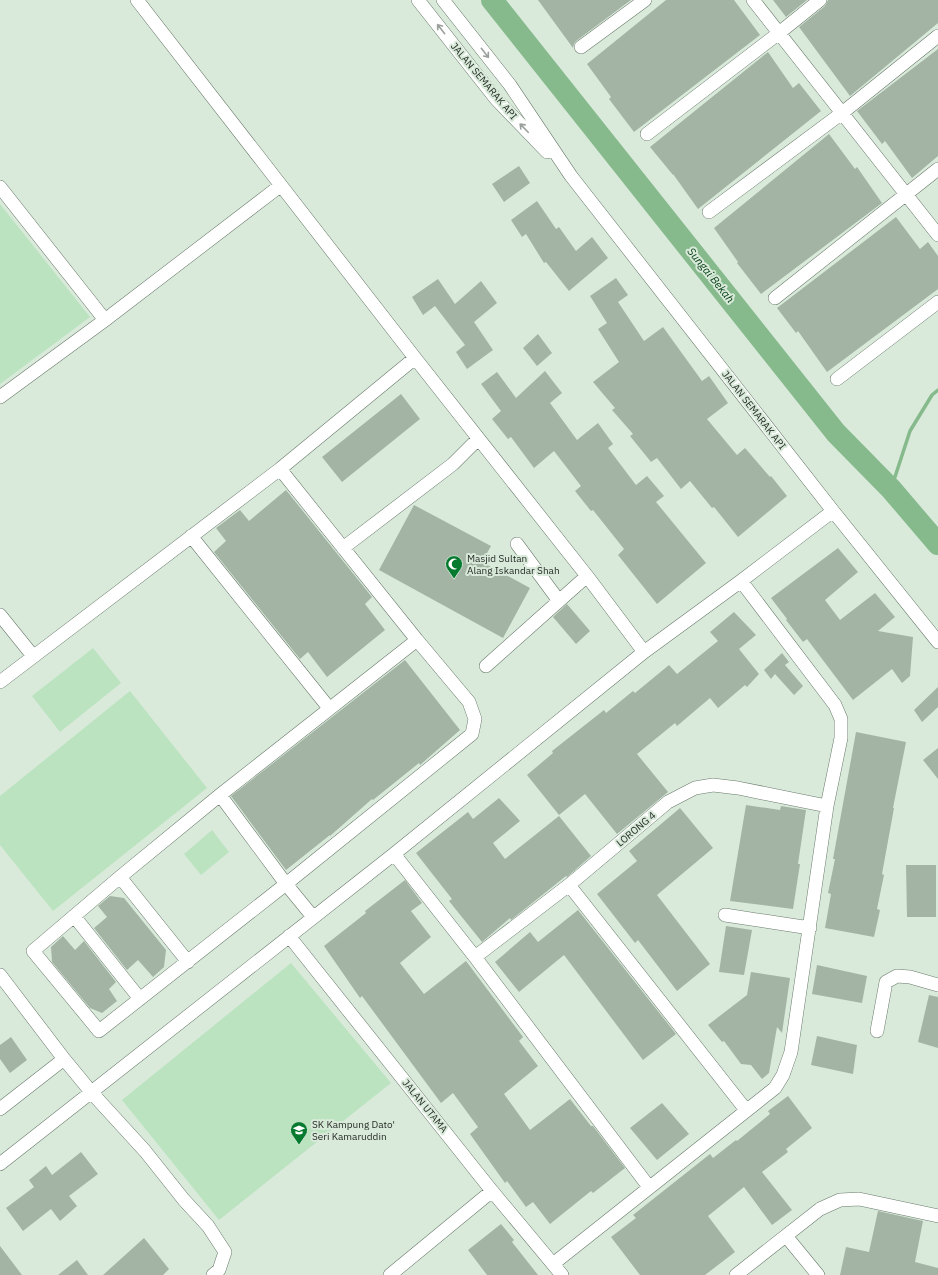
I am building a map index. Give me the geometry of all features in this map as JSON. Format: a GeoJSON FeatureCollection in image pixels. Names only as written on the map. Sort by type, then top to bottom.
{"type":"FeatureCollection","features":[{"type":"Feature","properties":{"kind":"street"},"geometry":{"type":"LineString","coordinates":[[137,0],[414,358],[587,576],[644,652]]}},
{"type":"Feature","properties":{"kind":"street","name":"JALAN SEMARAK API"},"geometry":{"type":"LineString","coordinates":[[418,0],[496,99],[571,176]]}},
{"type":"Feature","properties":{"kind":"street"},"geometry":{"type":"LineString","coordinates":[[429,14],[444,0]]}},
{"type":"Feature","properties":{"kind":"street","name":"JALAN SEMARAK API"},"geometry":{"type":"LineString","coordinates":[[444,0],[510,85],[571,176],[833,511],[938,642]]}},
{"type":"Feature","properties":{"kind":"street"},"geometry":{"type":"LineString","coordinates":[[581,47],[645,0]]}},
{"type":"Feature","properties":{"kind":"street"},"geometry":{"type":"LineString","coordinates":[[753,0],[938,235]]}},
{"type":"Feature","properties":{"kind":"street"},"geometry":{"type":"LineString","coordinates":[[647,134],[820,0]]}},
{"type":"Feature","properties":{"kind":"street"},"geometry":{"type":"LineString","coordinates":[[709,212],[842,113],[938,36]]}},
{"type":"Feature","properties":{"kind":"street"},"geometry":{"type":"LineString","coordinates":[[775,298],[938,169]]}},
{"type":"Feature","properties":{"kind":"street"},"geometry":{"type":"LineString","coordinates":[[0,397],[105,320],[280,186]]}},
{"type":"Feature","properties":{"kind":"street"},"geometry":{"type":"LineString","coordinates":[[0,187],[105,320]]}},
{"type":"Feature","properties":{"kind":"street"},"geometry":{"type":"LineString","coordinates":[[837,379],[938,302]]}},
{"type":"Feature","properties":{"kind":"street"},"geometry":{"type":"LineString","coordinates":[[0,682],[280,469],[414,358]]}},
{"type":"Feature","properties":{"kind":"street"},"geometry":{"type":"LineString","coordinates":[[343,548],[453,464],[478,439]]}},
{"type":"Feature","properties":{"kind":"street"},"geometry":{"type":"LineString","coordinates":[[280,469],[417,640],[469,702],[475,720],[472,734],[286,884],[99,1031],[33,951],[220,795],[417,640]]}},
{"type":"Feature","properties":{"kind":"street"},"geometry":{"type":"LineString","coordinates":[[0,1164],[394,854],[644,652],[833,511]]}},
{"type":"Feature","properties":{"kind":"street"},"geometry":{"type":"LineString","coordinates":[[192,536],[329,708]]}},
{"type":"Feature","properties":{"kind":"street"},"geometry":{"type":"LineString","coordinates":[[517,544],[559,601]]}},
{"type":"Feature","properties":{"kind":"street"},"geometry":{"type":"LineString","coordinates":[[486,666],[587,576]]}},
{"type":"Feature","properties":{"kind":"street"},"geometry":{"type":"LineString","coordinates":[[553,1264],[648,1187],[775,1088],[787,1066],[792,1052],[827,806],[842,738],[841,719],[835,705],[741,581]]}},
{"type":"Feature","properties":{"kind":"street"},"geometry":{"type":"LineString","coordinates":[[0,615],[34,656]]}},
{"type":"Feature","properties":{"kind":"street","name":"LORONG 4"},"geometry":{"type":"LineString","coordinates":[[475,957],[569,885],[668,802],[695,788],[713,785],[738,788],[827,806]]}},
{"type":"Feature","properties":{"kind":"street"},"geometry":{"type":"LineString","coordinates":[[220,795],[286,884],[313,917]]}},
{"type":"Feature","properties":{"kind":"street"},"geometry":{"type":"LineString","coordinates":[[394,854],[475,957],[648,1187]]}},
{"type":"Feature","properties":{"kind":"street"},"geometry":{"type":"LineString","coordinates":[[120,877],[188,962]]}},
{"type":"Feature","properties":{"kind":"street"},"geometry":{"type":"LineString","coordinates":[[569,885],[746,1110]]}},
{"type":"Feature","properties":{"kind":"street"},"geometry":{"type":"LineString","coordinates":[[725,914],[810,928]]}},
{"type":"Feature","properties":{"kind":"street"},"geometry":{"type":"LineString","coordinates":[[74,916],[140,999]]}},
{"type":"Feature","properties":{"kind":"street","name":"JALAN UTAMA"},"geometry":{"type":"LineString","coordinates":[[289,936],[492,1191],[562,1275]]}},
{"type":"Feature","properties":{"kind":"street"},"geometry":{"type":"LineString","coordinates":[[0,975],[92,1093],[145,1151],[184,1200],[208,1226],[225,1252],[219,1270],[213,1275]]}},
{"type":"Feature","properties":{"kind":"street"},"geometry":{"type":"LineString","coordinates":[[877,1031],[886,982],[897,976],[910,977],[938,985]]}},
{"type":"Feature","properties":{"kind":"street"},"geometry":{"type":"LineString","coordinates":[[0,1109],[64,1059]]}},
{"type":"Feature","properties":{"kind":"street"},"geometry":{"type":"LineString","coordinates":[[390,1275],[492,1191]]}},
{"type":"Feature","properties":{"kind":"street"},"geometry":{"type":"LineString","coordinates":[[736,1275],[820,1209],[840,1200],[859,1199],[938,1216]]}},
{"type":"Feature","properties":{"kind":"street"},"geometry":{"type":"LineString","coordinates":[[786,1236],[818,1275]]}},
{"type":"Feature","properties":{"kind":"green space"},"geometry":{"type":"Polygon","coordinates":[[[0,204],[90,317],[0,384],[0,204]]]}},
{"type":"Feature","properties":{"kind":"green space"},"geometry":{"type":"Polygon","coordinates":[[[93,648],[121,683],[60,732],[32,696],[93,648]]]}},
{"type":"Feature","properties":{"kind":"green space"},"geometry":{"type":"Polygon","coordinates":[[[130,691],[207,788],[53,911],[0,845],[0,796],[130,691]]]}},
{"type":"Feature","properties":{"kind":"green space"},"geometry":{"type":"Polygon","coordinates":[[[212,830],[229,852],[201,875],[184,854],[212,830]]]}},
{"type":"Feature","properties":{"kind":"green space"},"geometry":{"type":"Polygon","coordinates":[[[291,963],[391,1083],[219,1220],[122,1100],[291,963]]]}},
{"type":"Feature","properties":{"kind":"building"},"geometry":{"type":"Polygon","coordinates":[[[538,0],[631,0],[576,41],[573,48],[538,0]]]}},
{"type":"Feature","properties":{"kind":"building"},"geometry":{"type":"Polygon","coordinates":[[[666,0],[734,0],[760,35],[634,132],[609,99],[611,97],[587,64],[666,0]]]}},
{"type":"Feature","properties":{"kind":"building"},"geometry":{"type":"Polygon","coordinates":[[[773,0],[807,0],[786,17],[773,0]]]}},
{"type":"Feature","properties":{"kind":"building"},"geometry":{"type":"Polygon","coordinates":[[[828,0],[938,0],[938,23],[850,96],[799,27],[825,6],[828,0]]]}},
{"type":"Feature","properties":{"kind":"building"},"geometry":{"type":"Polygon","coordinates":[[[938,49],[938,156],[912,178],[885,141],[882,144],[857,111],[938,49]]]}},
{"type":"Feature","properties":{"kind":"building"},"geometry":{"type":"Polygon","coordinates":[[[768,52],[793,88],[799,83],[821,111],[698,209],[673,174],[650,147],[768,52]]]}},
{"type":"Feature","properties":{"kind":"building"},"geometry":{"type":"Polygon","coordinates":[[[829,134],[855,169],[857,167],[882,203],[761,294],[737,263],[738,262],[714,228],[829,134]]]}},
{"type":"Feature","properties":{"kind":"building"},"geometry":{"type":"Polygon","coordinates":[[[519,166],[530,183],[504,202],[492,184],[519,166]]]}},
{"type":"Feature","properties":{"kind":"building"},"geometry":{"type":"Polygon","coordinates":[[[537,201],[556,229],[559,227],[576,251],[592,237],[608,258],[569,291],[546,262],[544,263],[526,234],[522,237],[511,220],[537,201]]]}},
{"type":"Feature","properties":{"kind":"building"},"geometry":{"type":"Polygon","coordinates":[[[896,217],[920,249],[928,242],[938,256],[938,289],[827,372],[798,331],[796,333],[777,308],[896,217]]]}},
{"type":"Feature","properties":{"kind":"building"},"geometry":{"type":"Polygon","coordinates":[[[616,278],[628,295],[618,302],[644,341],[663,327],[702,381],[709,376],[728,403],[707,419],[737,455],[745,448],[787,496],[738,537],[714,507],[712,508],[690,481],[681,489],[657,458],[651,462],[630,436],[633,434],[612,410],[615,408],[593,382],[619,362],[598,329],[607,323],[590,296],[616,278]]]}},
{"type":"Feature","properties":{"kind":"building"},"geometry":{"type":"Polygon","coordinates":[[[438,279],[455,304],[481,281],[497,303],[474,322],[493,350],[467,369],[456,352],[465,345],[435,306],[423,315],[412,297],[438,279]]]}},
{"type":"Feature","properties":{"kind":"building"},"geometry":{"type":"Polygon","coordinates":[[[538,334],[552,353],[537,366],[523,348],[538,334]]]}},
{"type":"Feature","properties":{"kind":"building"},"geometry":{"type":"Polygon","coordinates":[[[545,371],[562,393],[550,403],[577,440],[598,423],[613,444],[608,448],[636,485],[647,476],[664,496],[656,502],[706,563],[657,604],[618,555],[624,549],[593,510],[591,511],[575,491],[581,486],[554,451],[534,468],[511,437],[508,439],[492,419],[501,411],[481,384],[497,372],[516,398],[545,371]]]}},
{"type":"Feature","properties":{"kind":"building"},"geometry":{"type":"Polygon","coordinates":[[[401,394],[420,419],[342,482],[322,457],[401,394]]]}},
{"type":"Feature","properties":{"kind":"building"},"geometry":{"type":"Polygon","coordinates":[[[286,490],[372,597],[365,604],[385,630],[327,677],[308,652],[300,659],[214,552],[226,541],[216,528],[240,510],[249,521],[286,490]]]}},
{"type":"Feature","properties":{"kind":"building","name":"Masjid Sultan Alang Iskandar Shah"},"geometry":{"type":"Polygon","coordinates":[[[414,505],[491,546],[482,562],[530,588],[503,638],[379,570],[414,505]]]}},
{"type":"Feature","properties":{"kind":"building"},"geometry":{"type":"Polygon","coordinates":[[[838,548],[858,572],[825,600],[840,620],[875,593],[895,617],[878,631],[913,637],[910,676],[902,683],[892,669],[853,700],[807,639],[803,642],[771,598],[838,548]]]}},
{"type":"Feature","properties":{"kind":"building"},"geometry":{"type":"Polygon","coordinates":[[[567,604],[590,631],[576,644],[553,617],[567,604]]]}},
{"type":"Feature","properties":{"kind":"building"},"geometry":{"type":"Polygon","coordinates":[[[734,612],[756,635],[739,649],[759,674],[747,687],[745,685],[718,708],[710,698],[677,726],[675,723],[637,754],[668,792],[617,834],[585,794],[559,815],[527,775],[553,753],[552,751],[604,710],[606,713],[633,691],[635,693],[669,665],[677,674],[718,641],[710,632],[734,612]]]}},
{"type":"Feature","properties":{"kind":"building"},"geometry":{"type":"Polygon","coordinates":[[[782,653],[789,662],[785,665],[803,686],[794,695],[775,674],[771,679],[764,670],[782,653]]]}},
{"type":"Feature","properties":{"kind":"building"},"geometry":{"type":"Polygon","coordinates":[[[405,660],[460,730],[420,765],[419,763],[373,800],[372,799],[330,836],[286,870],[231,796],[405,660]]]}},
{"type":"Feature","properties":{"kind":"building"},"geometry":{"type":"Polygon","coordinates":[[[938,687],[938,707],[922,722],[914,710],[938,687]]]}},
{"type":"Feature","properties":{"kind":"building"},"geometry":{"type":"Polygon","coordinates":[[[856,732],[906,742],[882,874],[884,875],[877,909],[880,910],[874,937],[825,928],[831,894],[828,893],[835,859],[833,859],[856,732]]]}},
{"type":"Feature","properties":{"kind":"building"},"geometry":{"type":"Polygon","coordinates":[[[938,748],[938,779],[923,760],[938,748]]]}},
{"type":"Feature","properties":{"kind":"building"},"geometry":{"type":"Polygon","coordinates":[[[499,798],[520,821],[493,843],[505,859],[559,816],[591,856],[567,877],[566,876],[511,920],[510,918],[482,942],[449,901],[452,899],[416,853],[468,812],[473,819],[499,798]]]}},
{"type":"Feature","properties":{"kind":"building"},"geometry":{"type":"Polygon","coordinates":[[[746,805],[780,810],[781,806],[806,810],[793,909],[730,901],[746,805]]]}},
{"type":"Feature","properties":{"kind":"building"},"geometry":{"type":"Polygon","coordinates":[[[680,808],[713,848],[657,895],[710,964],[677,991],[638,940],[635,943],[597,894],[637,861],[629,851],[680,808]]]}},
{"type":"Feature","properties":{"kind":"building"},"geometry":{"type":"Polygon","coordinates":[[[906,865],[936,865],[936,917],[907,917],[906,865]]]}},
{"type":"Feature","properties":{"kind":"building"},"geometry":{"type":"Polygon","coordinates":[[[405,880],[422,903],[411,911],[431,937],[400,963],[424,994],[466,961],[523,1037],[519,1041],[538,1066],[504,1094],[530,1130],[570,1099],[625,1168],[593,1193],[591,1191],[550,1224],[533,1202],[526,1207],[507,1181],[505,1183],[470,1134],[478,1127],[453,1093],[441,1103],[362,996],[360,998],[324,946],[366,913],[365,911],[405,880]]]}},
{"type":"Feature","properties":{"kind":"building"},"geometry":{"type":"Polygon","coordinates":[[[110,896],[124,898],[166,950],[164,967],[153,977],[138,960],[127,970],[94,928],[107,917],[98,906],[110,896]]]}},
{"type":"Feature","properties":{"kind":"building"},"geometry":{"type":"Polygon","coordinates":[[[578,910],[676,1034],[643,1060],[564,955],[519,992],[495,962],[530,932],[538,942],[578,910]]]}},
{"type":"Feature","properties":{"kind":"building"},"geometry":{"type":"Polygon","coordinates":[[[726,926],[752,930],[744,975],[719,972],[726,926]]]}},
{"type":"Feature","properties":{"kind":"building"},"geometry":{"type":"Polygon","coordinates":[[[63,936],[75,950],[84,941],[116,982],[109,989],[117,1001],[102,1013],[90,1008],[52,962],[51,947],[63,936]]]}},
{"type":"Feature","properties":{"kind":"building"},"geometry":{"type":"Polygon","coordinates":[[[817,965],[867,976],[862,1003],[812,994],[817,965]]]}},
{"type":"Feature","properties":{"kind":"building"},"geometry":{"type":"Polygon","coordinates":[[[751,972],[790,978],[782,1033],[777,1027],[769,1073],[762,1079],[751,1065],[741,1064],[724,1041],[722,1042],[708,1025],[747,995],[751,972]]]}},
{"type":"Feature","properties":{"kind":"building"},"geometry":{"type":"Polygon","coordinates":[[[929,995],[938,997],[938,1048],[918,1042],[929,995]]]}},
{"type":"Feature","properties":{"kind":"building"},"geometry":{"type":"Polygon","coordinates":[[[817,1036],[857,1045],[853,1074],[811,1065],[817,1036]]]}},
{"type":"Feature","properties":{"kind":"building"},"geometry":{"type":"Polygon","coordinates":[[[11,1037],[27,1060],[10,1073],[0,1059],[0,1045],[11,1037]]]}},
{"type":"Feature","properties":{"kind":"building"},"geometry":{"type":"Polygon","coordinates":[[[788,1096],[812,1128],[786,1149],[788,1152],[762,1172],[792,1210],[772,1225],[744,1187],[708,1216],[735,1252],[705,1275],[640,1275],[611,1237],[636,1218],[633,1215],[710,1154],[713,1158],[736,1140],[737,1141],[770,1114],[768,1111],[788,1096]]]}},
{"type":"Feature","properties":{"kind":"building"},"geometry":{"type":"Polygon","coordinates":[[[662,1103],[689,1134],[657,1160],[630,1128],[662,1103]]]}},
{"type":"Feature","properties":{"kind":"building"},"geometry":{"type":"Polygon","coordinates":[[[81,1152],[98,1174],[69,1196],[77,1206],[60,1221],[51,1209],[23,1231],[6,1208],[34,1187],[29,1180],[46,1166],[52,1175],[81,1152]]]}},
{"type":"Feature","properties":{"kind":"building"},"geometry":{"type":"Polygon","coordinates":[[[878,1211],[923,1221],[915,1262],[938,1268],[938,1275],[840,1275],[846,1247],[869,1252],[878,1211]]]}},
{"type":"Feature","properties":{"kind":"building"},"geometry":{"type":"Polygon","coordinates":[[[501,1224],[514,1240],[512,1242],[538,1275],[487,1275],[468,1250],[501,1224]]]}},
{"type":"Feature","properties":{"kind":"building"},"geometry":{"type":"Polygon","coordinates":[[[144,1238],[169,1269],[163,1275],[103,1275],[144,1238]]]}},
{"type":"Feature","properties":{"kind":"building"},"geometry":{"type":"Polygon","coordinates":[[[0,1246],[22,1275],[0,1275],[0,1246]]]}},
{"type":"Feature","properties":{"kind":"building"},"geometry":{"type":"Polygon","coordinates":[[[77,1260],[88,1275],[58,1275],[77,1260]]]}},
{"type":"Feature","properties":{"kind":"waterway","name":"Sungai Bekah"},"geometry":{"type":"LineString","coordinates":[[492,0],[836,433],[891,489],[938,544]]}},
{"type":"Feature","properties":{"kind":"waterway"},"geometry":{"type":"LineString","coordinates":[[891,489],[910,431],[932,395],[938,390]]}},
{"type":"Feature","properties":{"kind":"place","name":"Masjid Sultan Alang Iskandar Shah"},"geometry":{"type":"Point","coordinates":[454,579]}},
{"type":"Feature","properties":{"kind":"place","name":"SK Kampung Dato' Seri Kamaruddin"},"geometry":{"type":"Point","coordinates":[299,1145]}}]}
